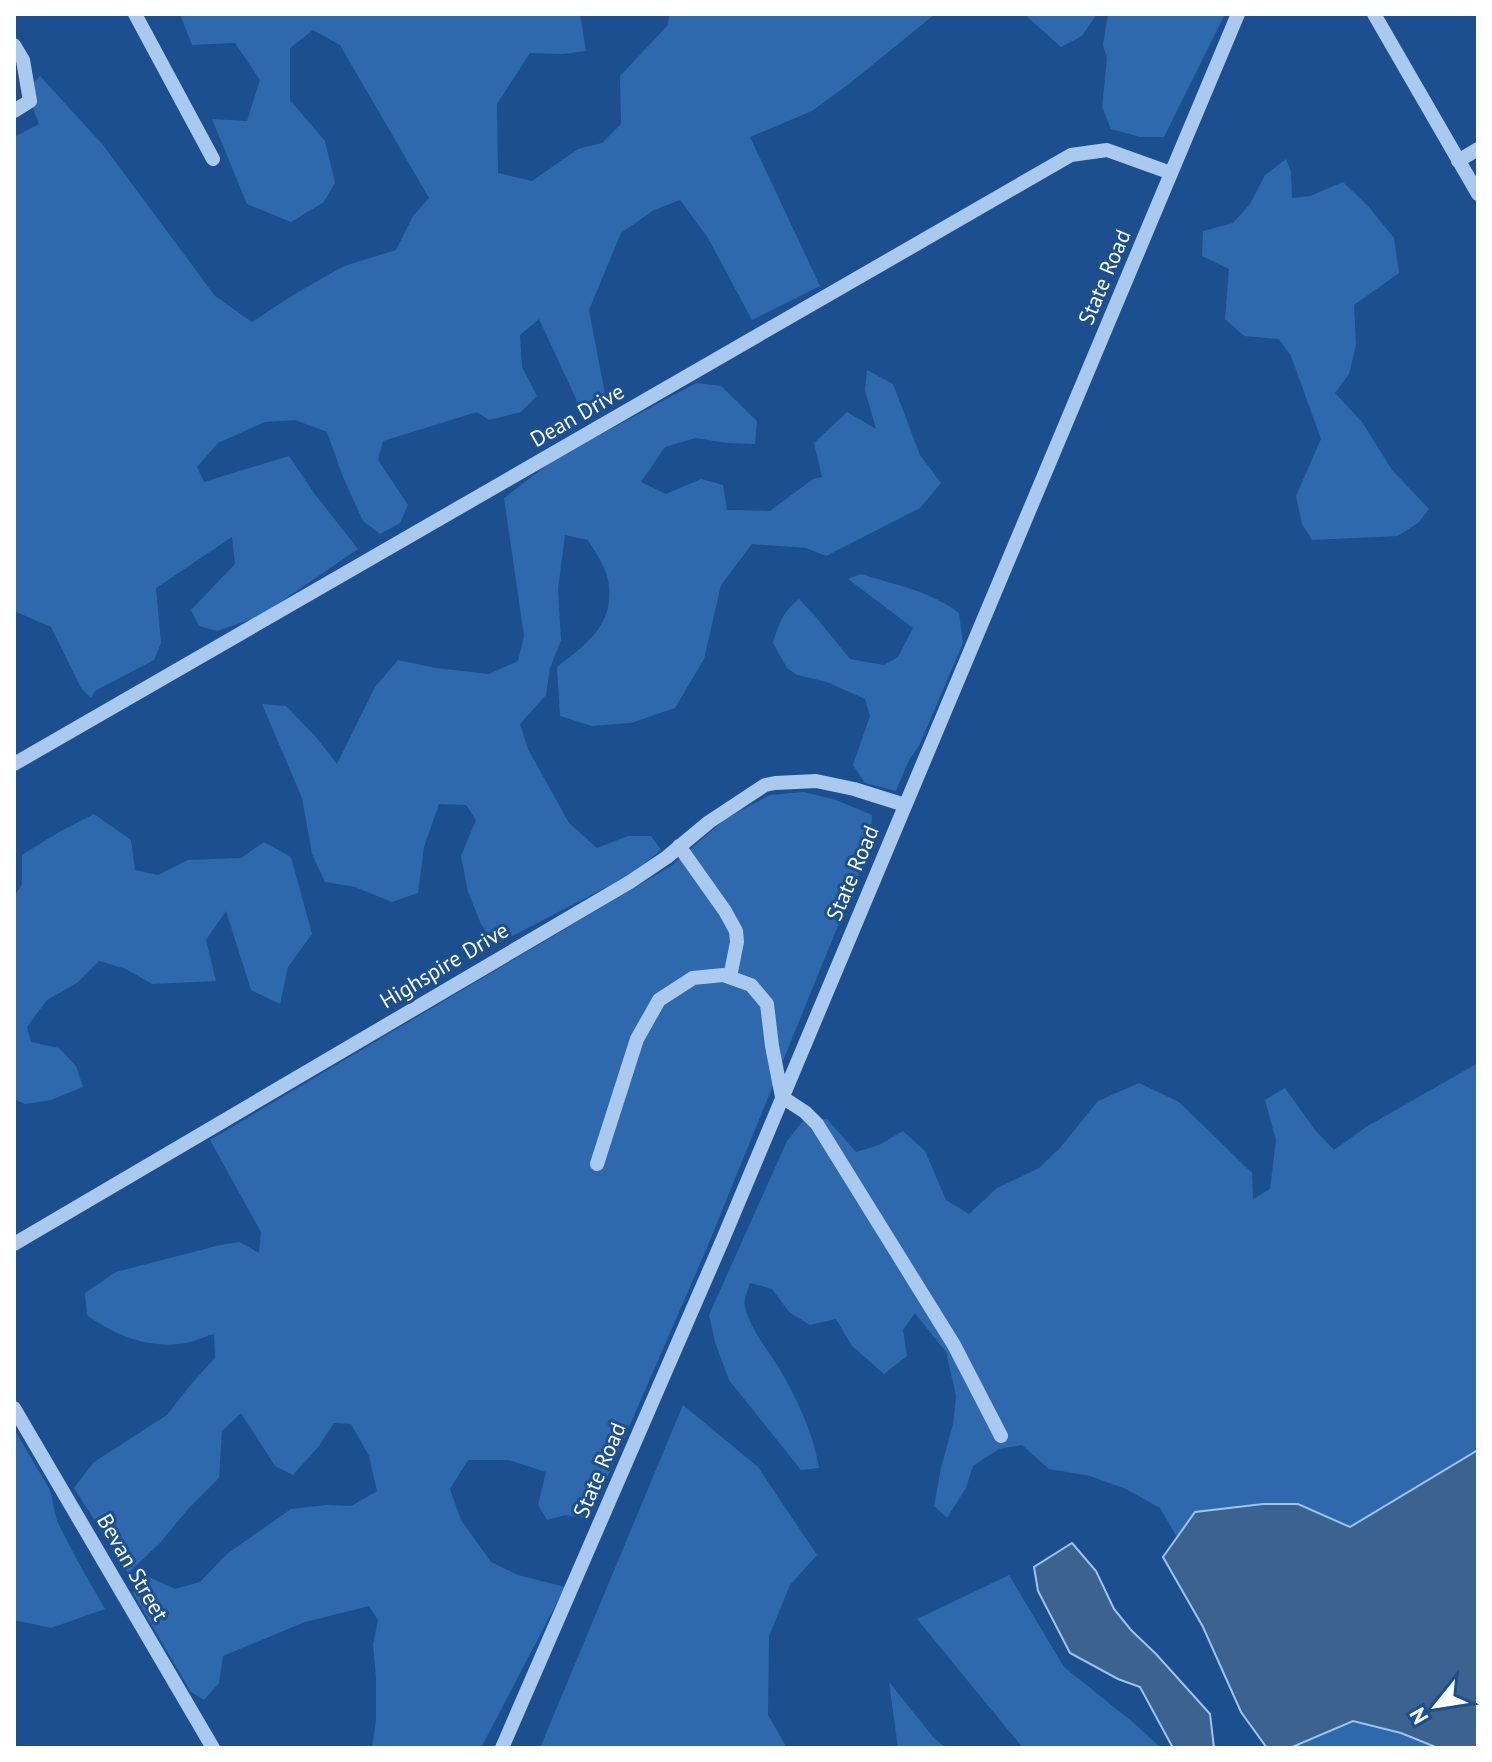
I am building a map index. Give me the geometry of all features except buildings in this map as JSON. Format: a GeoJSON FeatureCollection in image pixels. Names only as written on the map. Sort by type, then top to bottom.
{"type":"FeatureCollection","features":[{"type":"Feature","properties":{"kind":"street"},"geometry":{"type":"LineString","coordinates":[[135,14],[213,159]]}},
{"type":"Feature","properties":{"kind":"street","name":"State Road"},"geometry":{"type":"LineString","coordinates":[[502,1748],[782,1097],[1238,14]]}},
{"type":"Feature","properties":{"kind":"street"},"geometry":{"type":"LineString","coordinates":[[1374,14],[1478,194]]}},
{"type":"Feature","properties":{"kind":"street"},"geometry":{"type":"LineString","coordinates":[[14,45],[30,101],[14,111]]}},
{"type":"Feature","properties":{"kind":"street"},"geometry":{"type":"LineString","coordinates":[[1458,161],[1478,149]]}},
{"type":"Feature","properties":{"kind":"street","name":"Dean Drive"},"geometry":{"type":"LineString","coordinates":[[14,764],[1071,155],[1107,150],[1171,173]]}},
{"type":"Feature","properties":{"kind":"street","name":"Highspire Drive"},"geometry":{"type":"LineString","coordinates":[[14,1244],[467,975],[630,882],[709,822],[765,785],[816,781],[905,805]]}},
{"type":"Feature","properties":{"kind":"street"},"geometry":{"type":"LineString","coordinates":[[679,846],[736,931],[737,942],[730,977]]}},
{"type":"Feature","properties":{"kind":"street"},"geometry":{"type":"LineString","coordinates":[[597,1164],[637,1039],[659,1000],[693,978],[723,975],[751,985],[767,1004],[782,1097],[817,1124],[954,1345],[1001,1436]]}},
{"type":"Feature","properties":{"kind":"street","name":"Bevan Street"},"geometry":{"type":"LineString","coordinates":[[14,1408],[213,1748]]}},
{"type":"Feature","properties":{"kind":"shaded area"},"geometry":{"type":"Polygon","coordinates":[[[180,14],[580,14],[586,51],[530,53],[497,104],[498,173],[532,181],[578,149],[602,143],[621,124],[620,76],[668,25],[669,14],[935,14],[812,111],[750,137],[820,286],[752,320],[708,238],[680,200],[654,210],[621,233],[589,310],[605,394],[584,416],[539,319],[520,335],[522,367],[537,396],[521,412],[489,420],[477,412],[383,441],[378,460],[408,505],[400,523],[380,534],[363,521],[327,432],[295,420],[265,422],[218,443],[197,467],[204,482],[289,456],[358,549],[260,616],[217,631],[199,626],[191,610],[235,564],[232,537],[156,588],[161,643],[154,660],[95,691],[91,698],[81,688],[51,627],[14,611],[14,137],[39,124],[26,91],[40,76],[103,145],[215,296],[252,322],[344,266],[396,250],[413,216],[429,198],[340,45],[313,30],[290,48],[290,100],[325,141],[335,183],[324,202],[291,222],[247,204],[212,119],[247,121],[260,80],[235,43],[192,45],[180,14]]]}},
{"type":"Feature","properties":{"kind":"shaded area"},"geometry":{"type":"Polygon","coordinates":[[[1024,14],[1097,14],[1082,36],[1061,47],[1024,14]]]}},
{"type":"Feature","properties":{"kind":"shaded area"},"geometry":{"type":"Polygon","coordinates":[[[1108,14],[1225,14],[1164,137],[1140,137],[1111,129],[1102,107],[1107,58],[1103,45],[1108,14]]]}},
{"type":"Feature","properties":{"kind":"shaded area"},"geometry":{"type":"Polygon","coordinates":[[[1286,159],[1291,172],[1292,198],[1310,196],[1343,182],[1394,238],[1399,273],[1354,305],[1356,345],[1349,374],[1335,393],[1362,422],[1392,470],[1429,509],[1419,522],[1398,536],[1312,540],[1302,524],[1296,496],[1321,439],[1291,356],[1279,339],[1244,336],[1225,319],[1229,269],[1202,256],[1203,231],[1233,223],[1250,204],[1265,175],[1286,159]]]}},
{"type":"Feature","properties":{"kind":"shaded area"},"geometry":{"type":"Polygon","coordinates":[[[867,370],[893,384],[920,455],[941,483],[920,508],[826,556],[806,548],[752,544],[721,585],[704,659],[675,708],[631,723],[592,726],[560,716],[557,667],[597,631],[608,608],[609,595],[605,570],[588,540],[565,535],[558,589],[561,640],[550,668],[546,695],[520,724],[528,749],[569,823],[597,848],[628,836],[651,836],[661,850],[632,874],[495,945],[481,924],[468,892],[461,856],[476,820],[466,805],[439,804],[424,847],[418,893],[392,902],[355,887],[325,882],[312,854],[302,798],[262,704],[286,706],[337,764],[375,687],[398,660],[489,674],[518,661],[524,636],[504,498],[555,459],[696,383],[721,386],[757,421],[755,444],[696,438],[665,447],[641,482],[666,494],[701,479],[723,485],[727,510],[770,511],[813,479],[822,477],[814,443],[847,412],[876,429],[865,390],[867,370]]]}},
{"type":"Feature","properties":{"kind":"shaded area"},"geometry":{"type":"Polygon","coordinates":[[[861,574],[925,594],[959,613],[963,643],[896,791],[865,783],[853,765],[870,716],[865,699],[827,682],[797,675],[787,668],[773,643],[782,618],[799,599],[850,659],[884,665],[898,657],[913,628],[848,579],[861,574]]]}},
{"type":"Feature","properties":{"kind":"shaded area"},"geometry":{"type":"Polygon","coordinates":[[[804,792],[836,800],[872,815],[870,847],[706,1250],[589,1519],[565,1515],[547,1520],[538,1505],[546,1472],[509,1460],[468,1460],[450,1489],[461,1520],[491,1562],[518,1575],[565,1587],[481,1748],[372,1748],[376,1719],[373,1644],[378,1620],[369,1606],[305,1622],[223,1656],[219,1683],[204,1700],[191,1692],[133,1593],[149,1577],[175,1589],[200,1582],[227,1554],[291,1509],[351,1506],[377,1491],[369,1456],[351,1424],[334,1423],[319,1446],[293,1475],[275,1466],[241,1413],[222,1431],[219,1478],[128,1573],[74,1488],[94,1462],[167,1415],[215,1358],[214,1334],[190,1342],[163,1345],[136,1340],[87,1315],[85,1293],[116,1272],[220,1245],[240,1242],[259,1253],[261,1232],[210,1140],[671,866],[725,819],[770,795],[804,792]]]}},
{"type":"Feature","properties":{"kind":"shaded area"},"geometry":{"type":"Polygon","coordinates":[[[94,814],[131,840],[135,870],[158,875],[188,860],[241,858],[264,842],[291,857],[312,934],[288,967],[280,1004],[251,990],[226,911],[206,940],[216,981],[152,984],[126,969],[99,961],[77,983],[47,1000],[27,1027],[31,1042],[59,1048],[76,1066],[83,1087],[51,1100],[25,1104],[14,1099],[14,897],[22,884],[22,855],[94,814]]]}},
{"type":"Feature","properties":{"kind":"shaded area"},"geometry":{"type":"Polygon","coordinates":[[[1478,1063],[1478,1450],[1350,1527],[1297,1504],[1195,1512],[1177,1537],[1160,1508],[1126,1489],[1090,1476],[1049,1469],[1022,1445],[999,1449],[973,1466],[966,1488],[947,1518],[934,1506],[953,1424],[956,1396],[946,1352],[915,1313],[903,1330],[907,1356],[884,1374],[852,1346],[836,1319],[810,1325],[789,1312],[772,1289],[750,1283],[745,1307],[755,1331],[798,1404],[813,1442],[819,1468],[801,1470],[729,1380],[709,1315],[787,1141],[803,1121],[827,1119],[856,1152],[879,1145],[903,1131],[925,1151],[946,1200],[969,1214],[997,1188],[1039,1168],[1060,1148],[1098,1101],[1139,1083],[1179,1102],[1252,1173],[1253,1199],[1270,1189],[1276,1140],[1265,1100],[1285,1088],[1315,1130],[1334,1150],[1366,1127],[1478,1063]]]}},
{"type":"Feature","properties":{"kind":"shaded area"},"geometry":{"type":"Polygon","coordinates":[[[683,1405],[758,1467],[817,1555],[790,1585],[769,1636],[768,1715],[787,1748],[540,1748],[683,1405]]]}},
{"type":"Feature","properties":{"kind":"shaded area"},"geometry":{"type":"Polygon","coordinates":[[[14,1429],[50,1490],[57,1521],[105,1609],[51,1628],[14,1620],[14,1429]]]}},
{"type":"Feature","properties":{"kind":"shaded area"},"geometry":{"type":"Polygon","coordinates":[[[1478,1450],[1478,1748],[1438,1748],[1401,1733],[1353,1721],[1290,1748],[1267,1748],[1241,1712],[1203,1627],[1163,1557],[1195,1512],[1263,1504],[1298,1504],[1350,1527],[1478,1450]]]}},
{"type":"Feature","properties":{"kind":"shaded area"},"geometry":{"type":"Polygon","coordinates":[[[1072,1543],[1096,1571],[1114,1609],[1210,1714],[1214,1748],[1173,1748],[1140,1687],[1118,1679],[1070,1653],[1038,1591],[1034,1567],[1072,1543]]]}},
{"type":"Feature","properties":{"kind":"shaded area"},"geometry":{"type":"Polygon","coordinates":[[[1009,1575],[1064,1667],[1161,1748],[1023,1748],[917,1619],[1009,1575]]]}},
{"type":"Feature","properties":{"kind":"shaded area"},"geometry":{"type":"Polygon","coordinates":[[[889,1682],[934,1738],[946,1748],[898,1748],[889,1682]]]}},
{"type":"Feature","properties":{"kind":"shaded area"},"geometry":{"type":"Polygon","coordinates":[[[1353,1721],[1401,1733],[1438,1748],[1290,1748],[1353,1721]]]}}]}
